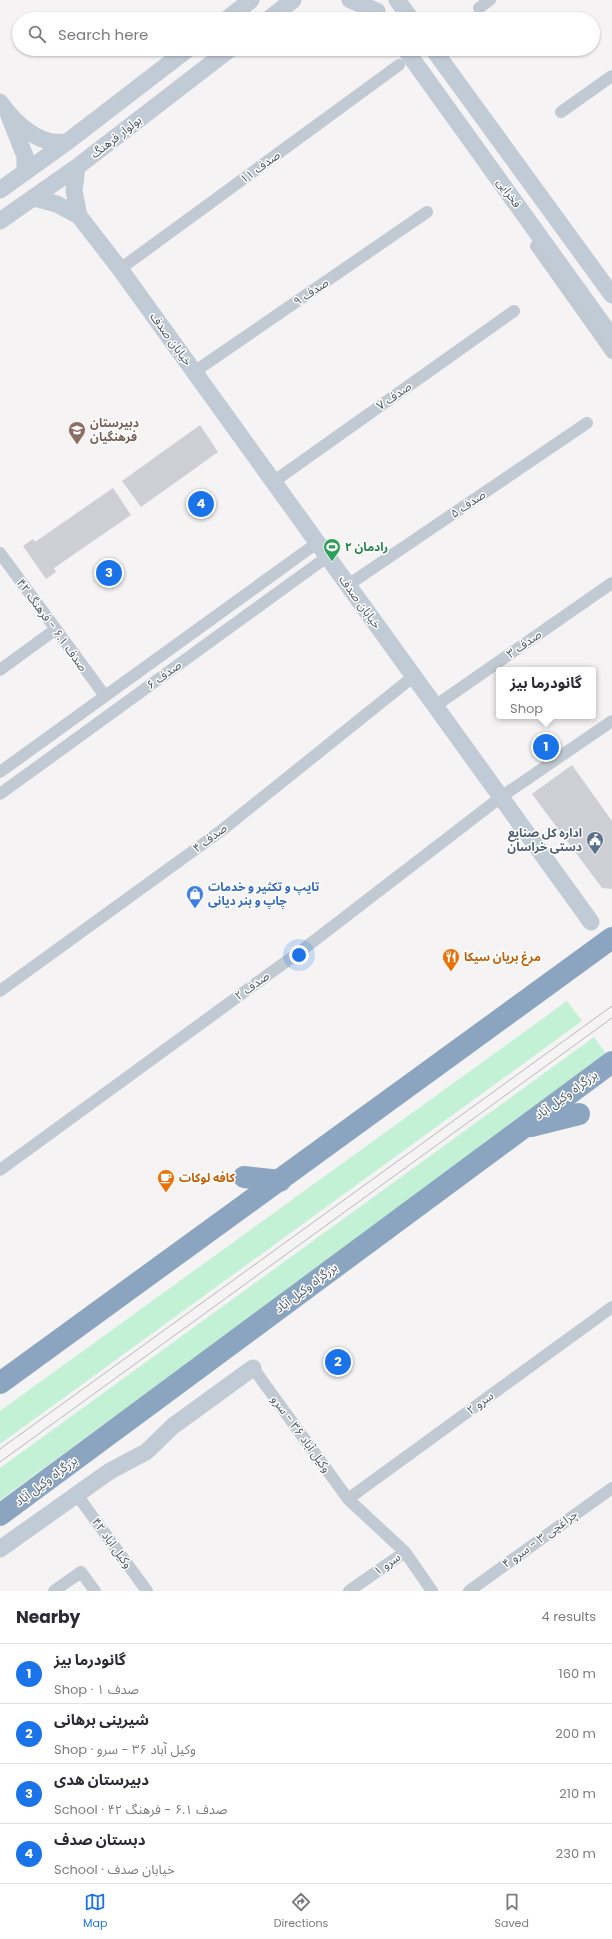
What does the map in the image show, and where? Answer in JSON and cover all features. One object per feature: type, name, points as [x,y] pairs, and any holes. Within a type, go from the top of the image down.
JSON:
[{"type":"highway","points":[[0,1382],[280,1181],[612,938]]},
{"type":"highway","name":"بزرگراه وکیل آباد","points":[[0,1515],[520,1128],[612,1062]]},
{"type":"highway","points":[[520,1128],[579,1114]]},
{"type":"highway","points":[[244,1177],[280,1181]]},
{"type":"street","points":[[236,12],[251,0]]},
{"type":"street","points":[[278,12],[293,0]]},
{"type":"street","points":[[350,0],[376,10]]},
{"type":"street","points":[[397,0],[406,12]]},
{"type":"street","points":[[479,8],[490,0]]},
{"type":"street","points":[[0,190],[67,142],[179,56]]},
{"type":"street","name":"بولوار فرهنگ","points":[[0,221],[77,167],[221,56]]},
{"type":"street","name":"فخرایی","points":[[410,56],[612,338]]},
{"type":"street","name":"فخرایی","points":[[438,56],[612,295]]},
{"type":"street","name":"صدف ۱۱","points":[[120,269],[399,65]]},
{"type":"street","points":[[562,112],[612,76]]},
{"type":"street","points":[[4,107],[31,133],[49,141],[67,142]]},
{"type":"street","points":[[4,107],[24,156],[25,172]]},
{"type":"street","points":[[77,167],[74,191],[79,216]]},
{"type":"street","points":[[484,172],[612,352]]},
{"type":"street","points":[[34,198],[57,204],[79,216]]},
{"type":"street","name":"صدف ۹","points":[[194,372],[427,212]]},
{"type":"street","name":"خیابان صدف","points":[[79,216],[120,269],[587,917]]},
{"type":"street","name":"صدف ۷","points":[[273,482],[514,311]]},
{"type":"street","name":"صدف ۵","points":[[348,585],[587,423]]},
{"type":"street","name":"صدف ۶","points":[[0,772],[317,543]]},
{"type":"street","name":"صدف ۶.۱ - فرهنگ ۴۲","points":[[0,554],[105,696]]},
{"type":"street","name":"صدف ۶","points":[[0,794],[327,556]]},
{"type":"street","name":"صدف ۳","points":[[435,706],[612,583]]},
{"type":"street","points":[[0,670],[56,629]]},
{"type":"street","name":"صدف ۴","points":[[0,991],[222,830],[414,676]]},
{"type":"street","name":"صدف ۲","points":[[0,1170],[306,947],[501,797],[612,722]]},
{"type":"street","name":"سرو ۲","points":[[348,1499],[612,1307]]},
{"type":"street","points":[[0,1549],[110,1471],[146,1452],[172,1426],[253,1368]]},
{"type":"street","name":"وکیل آباد ۳۶ - سرو","points":[[253,1368],[348,1499],[405,1552],[432,1591]]},
{"type":"street","name":"چراغچی ۳ - سرو ۴","points":[[469,1591],[612,1488]]},
{"type":"street","name":"وکیل اباد ۴۲","points":[[77,1495],[146,1591]]},
{"type":"street","name":"سرو ۱","points":[[349,1591],[405,1552]]},
{"type":"street","points":[[54,1591],[81,1572],[95,1591]]},
{"type":"green space","points":[[567,1001],[582,1021],[0,1444],[0,1411]]},
{"type":"green space","points":[[594,1037],[608,1056],[0,1500],[0,1468]]},
{"type":"building","points":[[200,425],[218,452],[141,507],[122,481]]},
{"type":"building","points":[[113,488],[131,515],[54,568],[56,572],[46,579],[23,546],[33,539],[35,542]]},
{"type":"building","name":"اداره کل صنایع دستی خراسان","points":[[572,765],[612,821],[612,889],[602,888],[532,794]]},
{"type":"tram line","points":[[0,1449],[612,1006]]},
{"type":"tram line","points":[[0,1462],[612,1018]]},
{"type":"place","name":"دبیرستان فرهنگیان","points":[[77,445]]},
{"type":"place","name":"دبستان صدف","points":[[201,504]]},
{"type":"place","name":"رادمان ۲","points":[[332,562]]},
{"type":"place","name":"دبیرستان هدی","points":[[109,573]]},
{"type":"place","name":"گانودرما بیز","points":[[546,747]]},
{"type":"place","name":"اداره کل صنایع دستی خراسان","points":[[595,855]]},
{"type":"place","name":"تایپ و تکثیر و خدمات چاپ و بنر دیانی","points":[[195,909]]},
{"type":"place","name":"مرغ بریان سیکا","points":[[451,972]]},
{"type":"place","name":"کافه لوکات","points":[[166,1193]]},
{"type":"place","name":"شیرینی برهانی","points":[[338,1362]]}]
